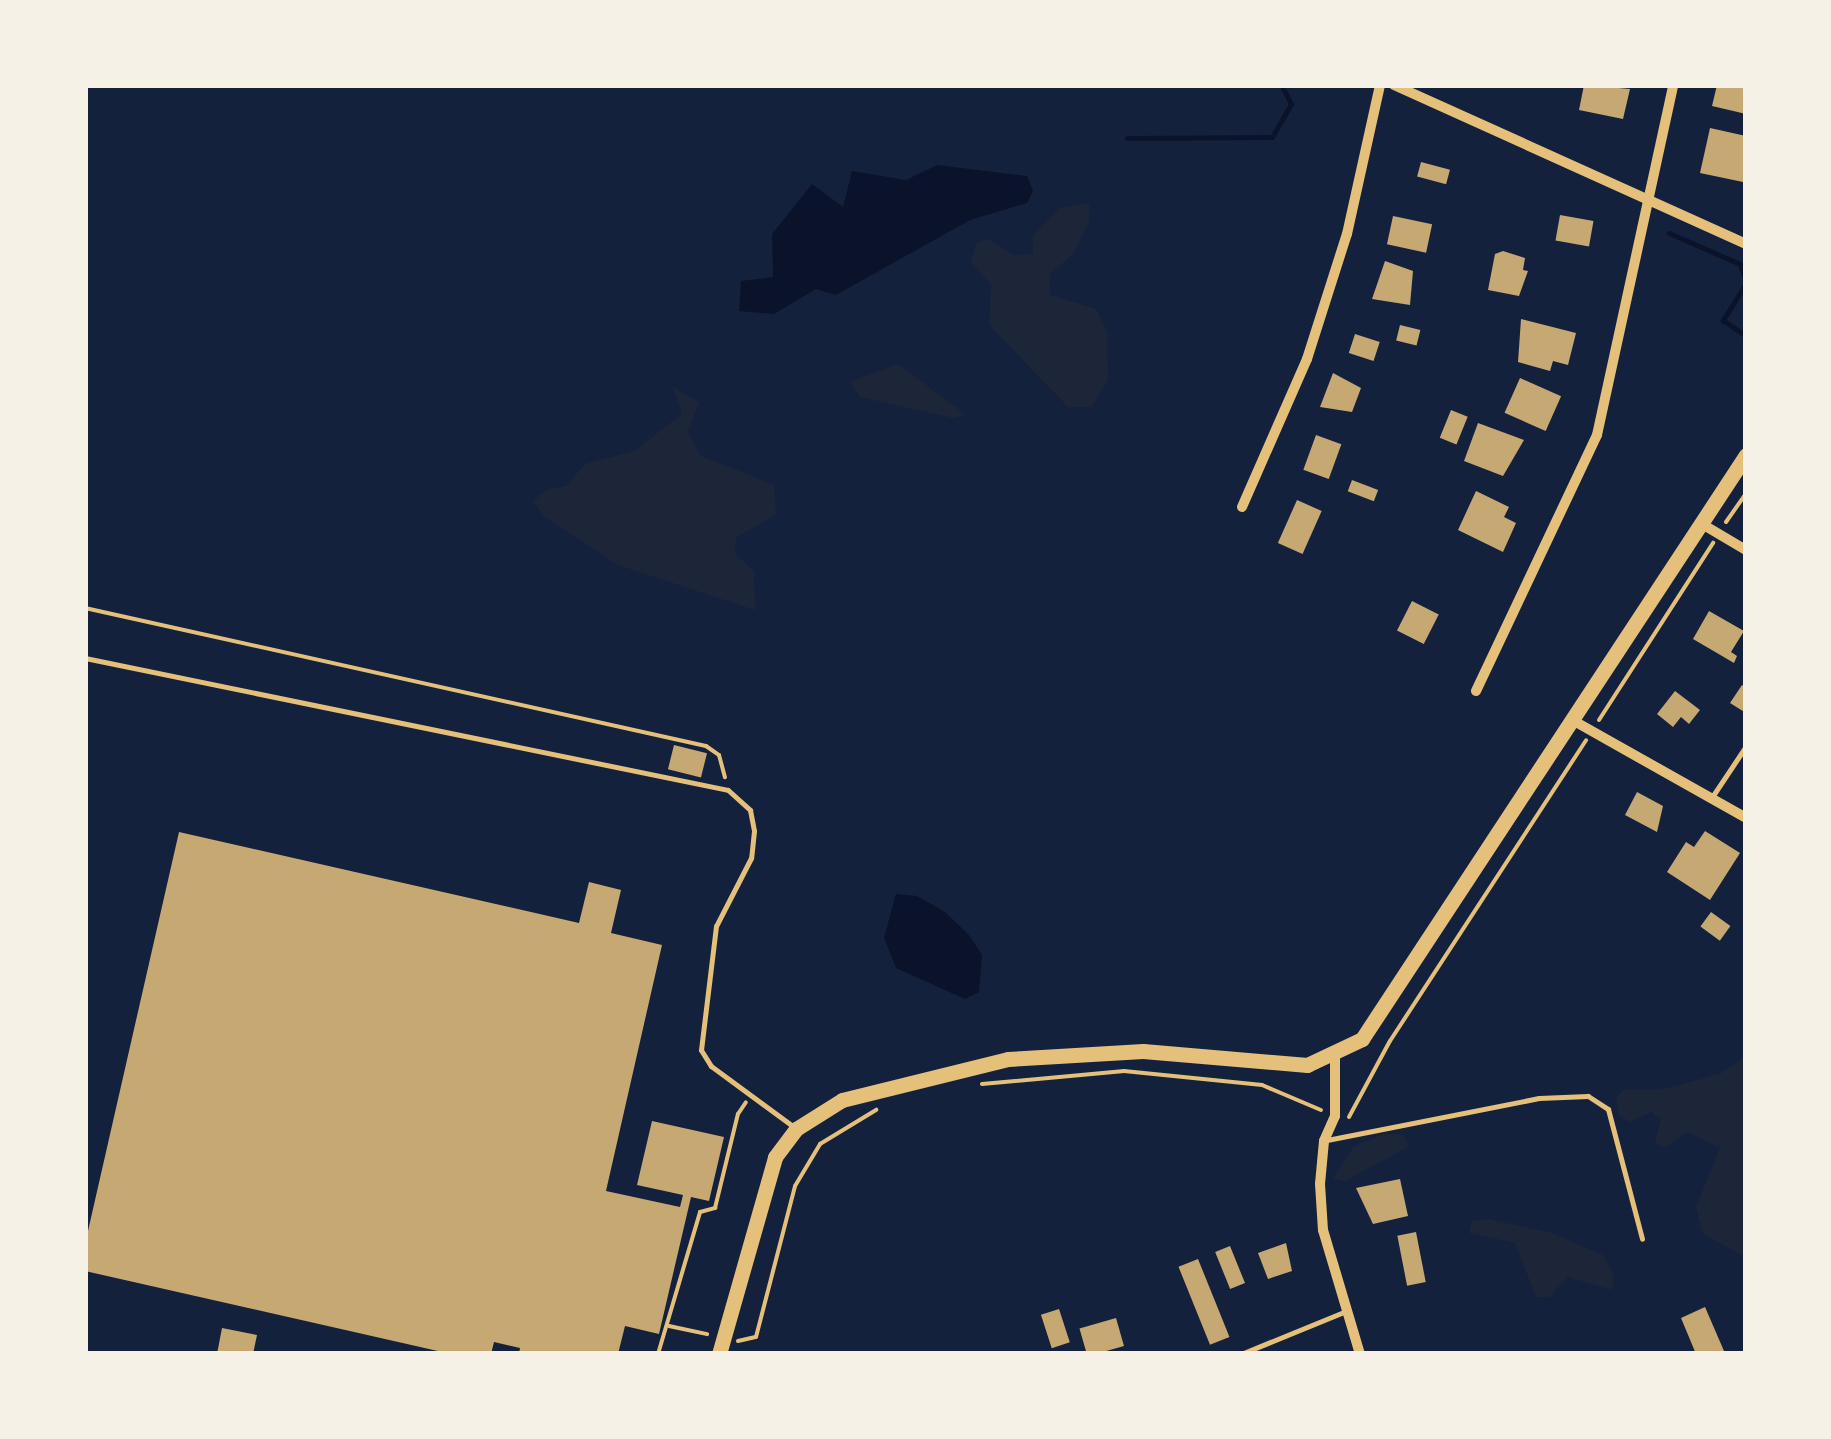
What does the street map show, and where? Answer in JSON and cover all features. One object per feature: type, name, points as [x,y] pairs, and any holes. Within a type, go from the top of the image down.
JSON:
[{"type":"main road","points":[[720,1354],[763,1186],[796,1129],[858,1094],[1008,1059],[1143,1050],[1286,1066],[1335,1056],[1382,1018],[1746,455]]},
{"type":"street","points":[[1242,507],[1307,359],[1347,234],[1380,85]]},
{"type":"street","points":[[1394,85],[1746,244]]},
{"type":"street","points":[[1476,692],[1596,436],[1673,85]]},
{"type":"street","points":[[1702,524],[1746,550]]},
{"type":"street","points":[[1574,721],[1746,818]]},
{"type":"street","points":[[1335,1056],[1335,1116],[1324,1140],[1323,1230],[1344,1312],[1360,1354]]},
{"type":"lane","points":[[85,658],[728,790],[750,810],[754,831],[751,858],[716,926],[699,1026],[711,1066],[796,1129]]},
{"type":"lane","points":[[1710,800],[1746,746]]},
{"type":"lane","points":[[1324,1140],[1539,1098],[1588,1096],[1608,1109],[1642,1240]]},
{"type":"lane","points":[[1241,1354],[1344,1312]]},
{"type":"path","points":[[1345,1120],[1746,493]]},
{"type":"path","points":[[85,608],[706,746],[719,755],[728,790]]},
{"type":"path","points":[[968,1086],[1124,1071],[1262,1085],[1326,1112]]},
{"type":"path","points":[[658,1354],[670,1326],[700,1212],[716,1208],[738,1114],[753,1094]]},
{"type":"path","points":[[736,1341],[756,1337],[794,1186],[820,1144],[884,1107]]},
{"type":"path","points":[[670,1326],[707,1334]]},
{"type":"shaded area","points":[[937,165],[1027,176],[1033,191],[1027,203],[970,220],[836,295],[816,289],[774,314],[739,311],[741,281],[773,277],[772,234],[812,184],[843,207],[852,171],[906,180]]},
{"type":"shaded area","points":[[1089,203],[1089,221],[1074,253],[1050,274],[1050,295],[1096,309],[1107,332],[1108,379],[1092,407],[1068,407],[989,325],[991,285],[971,262],[976,243],[988,239],[1013,255],[1033,254],[1033,236],[1060,208]]},
{"type":"shaded area","points":[[898,364],[966,415],[953,418],[860,397],[850,382]]},
{"type":"shaded area","points":[[673,387],[699,402],[688,432],[701,456],[774,485],[776,514],[736,538],[735,554],[754,571],[755,610],[618,565],[545,517],[533,501],[546,490],[566,486],[585,464],[634,451],[682,414]]},
{"type":"shaded area","points":[[896,894],[917,896],[945,912],[969,935],[982,955],[979,992],[965,999],[896,968],[884,938]]},
{"type":"shaded area","points":[[1746,1056],[1746,1257],[1703,1234],[1696,1207],[1720,1148],[1688,1132],[1664,1148],[1655,1142],[1661,1119],[1651,1112],[1630,1122],[1619,1115],[1616,1098],[1623,1090],[1663,1089],[1720,1074]]},
{"type":"shaded area","points":[[1384,1134],[1404,1135],[1408,1147],[1345,1181],[1333,1178],[1354,1146]]},
{"type":"shaded area","points":[[1488,1219],[1552,1233],[1603,1255],[1614,1276],[1612,1290],[1568,1277],[1549,1297],[1536,1297],[1515,1243],[1469,1233],[1472,1221]]},
{"type":"building","points":[[1584,85],[1630,89],[1623,119],[1579,110]]},
{"type":"building","points":[[1717,85],[1746,85],[1746,114],[1712,106]]},
{"type":"building","points":[[1710,128],[1746,136],[1743,182],[1700,173]]},
{"type":"building","points":[[1421,162],[1450,170],[1446,184],[1417,176]]},
{"type":"building","points":[[1560,215],[1593,221],[1589,247],[1555,241]]},
{"type":"building","points":[[1393,216],[1432,224],[1426,253],[1387,244]]},
{"type":"building","points":[[1503,251],[1525,258],[1523,270],[1528,271],[1519,296],[1488,290],[1495,254]]},
{"type":"building","points":[[1385,261],[1413,271],[1410,305],[1372,299]]},
{"type":"building","points":[[1521,319],[1576,333],[1568,365],[1553,361],[1550,371],[1518,362]]},
{"type":"building","points":[[1400,325],[1420,330],[1417,346],[1396,341]]},
{"type":"building","points":[[1355,334],[1380,342],[1374,361],[1349,353]]},
{"type":"building","points":[[1333,373],[1361,388],[1352,412],[1320,407]]},
{"type":"building","points":[[1520,378],[1561,396],[1546,431],[1505,413]]},
{"type":"building","points":[[1451,410],[1468,417],[1456,445],[1440,438]]},
{"type":"building","points":[[1478,423],[1524,440],[1503,476],[1464,461]]},
{"type":"building","points":[[1316,435],[1341,444],[1329,479],[1303,470]]},
{"type":"building","points":[[1352,480],[1378,490],[1374,501],[1348,491]]},
{"type":"building","points":[[1476,491],[1509,507],[1504,517],[1516,523],[1503,552],[1458,530]]},
{"type":"building","points":[[1297,500],[1322,511],[1303,554],[1278,543]]},
{"type":"building","points":[[1412,601],[1439,615],[1424,644],[1397,630]]},
{"type":"building","points":[[1709,611],[1744,631],[1731,652],[1737,656],[1734,663],[1693,639]]},
{"type":"building","points":[[1742,685],[1746,688],[1746,713],[1730,703]]},
{"type":"building","points":[[1675,691],[1700,710],[1689,724],[1681,717],[1673,727],[1657,714]]},
{"type":"building","points":[[674,745],[707,753],[701,777],[668,769]]},
{"type":"building","points":[[1637,792],[1663,806],[1657,832],[1625,815]]},
{"type":"building","points":[[1705,831],[1740,853],[1710,900],[1667,872],[1686,842],[1694,847]]},
{"type":"building","points":[[179,832],[579,923],[589,882],[621,890],[611,933],[662,945],[606,1191],[680,1207],[683,1195],[637,1185],[652,1121],[724,1137],[709,1201],[691,1197],[659,1334],[625,1326],[618,1354],[519,1354],[520,1348],[494,1342],[491,1354],[451,1354],[85,1271],[85,1244]]},
{"type":"building","points":[[1711,912],[1730,926],[1720,941],[1700,927]]},
{"type":"building","points":[[1400,1179],[1408,1216],[1373,1224],[1356,1188]]},
{"type":"building","points":[[1416,1232],[1426,1282],[1407,1286],[1397,1236]]},
{"type":"building","points":[[1286,1243],[1292,1271],[1268,1279],[1258,1253]]},
{"type":"building","points":[[1230,1246],[1245,1283],[1230,1289],[1215,1252]]},
{"type":"building","points":[[1198,1259],[1229,1337],[1210,1345],[1179,1267]]},
{"type":"building","points":[[1705,1307],[1724,1351],[1718,1354],[1696,1354],[1681,1318]]},
{"type":"building","points":[[1059,1309],[1070,1342],[1052,1348],[1041,1315]]},
{"type":"building","points":[[1116,1318],[1124,1346],[1087,1354],[1079,1328]]},
{"type":"building","points":[[222,1328],[257,1335],[253,1354],[217,1354]]},
{"type":"waterway","points":[[1127,138],[1272,137],[1291,104],[1283,88]]},
{"type":"waterway","points":[[1669,233],[1740,264],[1746,281]]},
{"type":"waterway","points":[[1746,283],[1723,320],[1746,336]]}]
